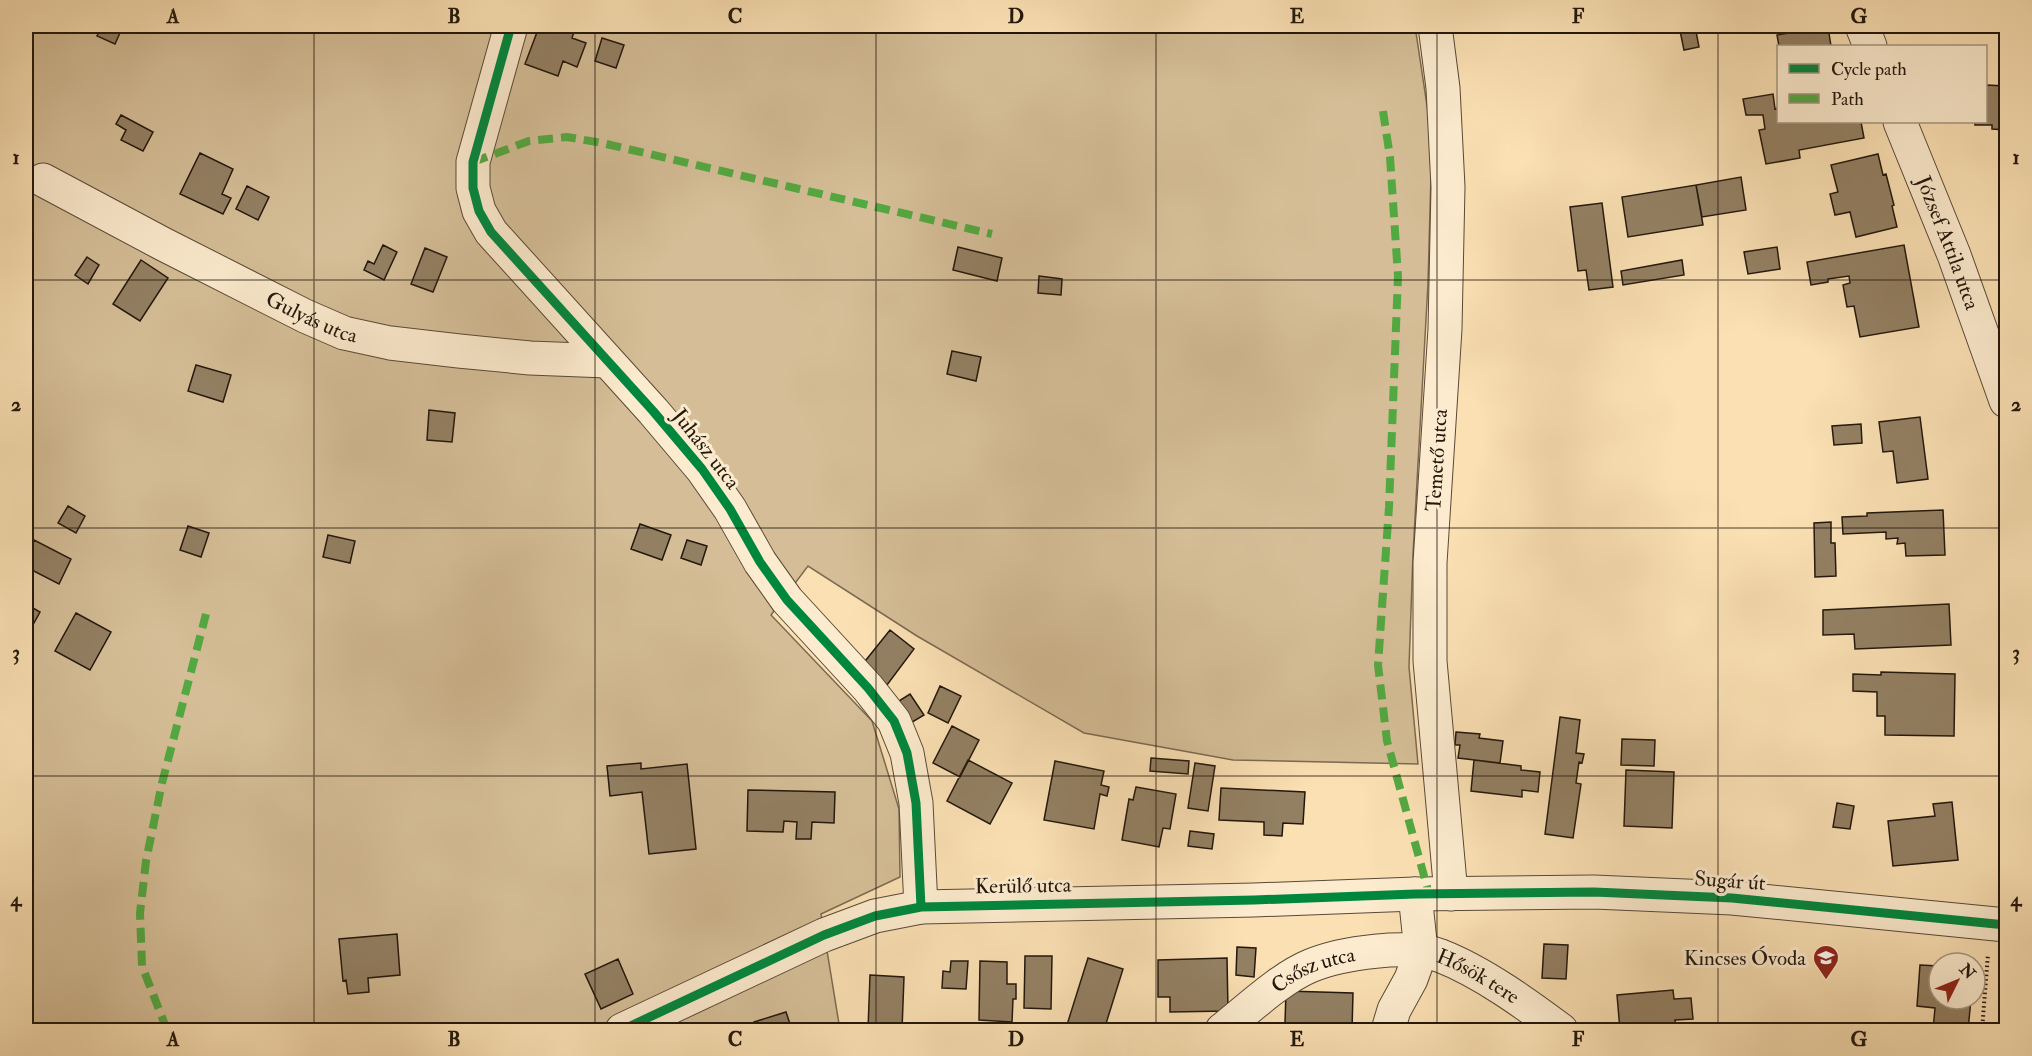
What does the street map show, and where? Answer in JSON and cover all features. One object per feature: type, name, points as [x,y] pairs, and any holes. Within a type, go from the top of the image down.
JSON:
[{"type":"street","name":"Juhász utca","points":[[511,26],[472,162],[473,188],[479,211],[491,232],[653,411],[702,470],[730,509],[760,562],[787,600],[868,688],[894,721],[907,753],[916,803],[921,907]]},
{"type":"street","name":"Temető utca","points":[[1435,26],[1443,88],[1449,187],[1445,329],[1430,563],[1430,661],[1451,894]]},
{"type":"street","points":[[1862,26],[1870,45]]},
{"type":"street","name":"József Attila utca","points":[[1900,123],[1954,255],[2007,401]]},
{"type":"street","name":"Gulyás utca","points":[[43,180],[174,250],[344,333],[390,343],[471,352],[530,358],[607,361]]},
{"type":"street","name":"Sugár út","points":[[1451,894],[1594,892],[1732,898],[1998,924]]},
{"type":"street","points":[[1388,1030],[1394,1010],[1411,979],[1421,951],[1415,894]]},
{"type":"street","name":"Kerülő utca","points":[[622,1030],[824,935],[875,916],[921,907],[1451,894]]},
{"type":"street","name":"Csősz utca","points":[[1222,1030],[1290,978],[1310,966],[1339,957],[1389,950],[1421,951]]},
{"type":"street","name":"Hősök tere","points":[[1421,951],[1440,955],[1475,974],[1528,1005],[1561,1030]]},
{"type":"path","points":[[1982,1030],[1998,924]]},
{"type":"shaded area","points":[[26,26],[1415,26],[1432,139],[1428,283],[1409,667],[1418,764],[1233,760],[1084,733],[917,636],[808,566],[771,615],[872,721],[899,809],[900,877],[821,914],[840,1030],[26,1030]]},
{"type":"building","points":[[102,26],[123,26],[115,44],[97,36]]},
{"type":"building","points":[[556,26],[576,26],[572,38],[586,43],[577,67],[563,61],[558,76],[525,64],[539,27],[554,33]]},
{"type":"building","points":[[1679,26],[1695,26],[1699,47],[1684,50]]},
{"type":"building","points":[[1828,27],[1831,45],[1779,45],[1777,35]]},
{"type":"building","points":[[602,38],[624,45],[616,68],[595,61]]},
{"type":"building","points":[[1987,85],[2006,86],[2006,130],[1992,129],[1992,125],[1975,125],[1975,123],[1987,123]]},
{"type":"building","points":[[1773,94],[1775,109],[1777,108],[1777,123],[1861,123],[1864,138],[1799,150],[1800,158],[1766,164],[1759,130],[1765,129],[1763,115],[1746,115],[1743,99]]},
{"type":"building","points":[[121,115],[153,132],[143,151],[121,140],[126,130],[116,124]]},
{"type":"building","points":[[200,153],[233,169],[222,194],[231,198],[223,214],[180,194]]},
{"type":"building","points":[[1878,154],[1883,175],[1886,174],[1897,227],[1856,237],[1850,212],[1835,215],[1830,194],[1838,192],[1831,165]]},
{"type":"building","points":[[1741,177],[1746,210],[1702,217],[1696,185]]},
{"type":"building","points":[[1696,185],[1703,225],[1628,237],[1622,197]]},
{"type":"building","points":[[247,186],[269,197],[258,220],[236,209]]},
{"type":"building","points":[[1602,203],[1613,287],[1589,290],[1586,270],[1578,271],[1570,207]]},
{"type":"building","points":[[383,245],[397,252],[384,280],[364,270],[368,261],[374,264]]},
{"type":"building","points":[[1904,245],[1919,327],[1860,337],[1854,306],[1847,307],[1843,285],[1850,283],[1849,276],[1828,279],[1828,282],[1811,285],[1807,262]]},
{"type":"building","points":[[958,247],[1002,258],[997,281],[953,270]]},
{"type":"building","points":[[1777,247],[1780,269],[1748,274],[1744,252]]},
{"type":"building","points":[[425,248],[447,257],[433,292],[411,284]]},
{"type":"building","points":[[87,257],[99,265],[88,284],[75,275]]},
{"type":"building","points":[[141,260],[168,278],[140,321],[113,304]]},
{"type":"building","points":[[1682,260],[1684,275],[1623,285],[1621,271]]},
{"type":"building","points":[[1039,276],[1062,279],[1061,295],[1038,293]]},
{"type":"building","points":[[952,351],[981,357],[976,381],[947,374]]},
{"type":"building","points":[[196,365],[231,375],[223,402],[188,391]]},
{"type":"building","points":[[429,410],[455,413],[452,442],[427,440]]},
{"type":"building","points":[[1920,417],[1928,479],[1897,483],[1893,451],[1883,452],[1879,422]]},
{"type":"building","points":[[1861,424],[1862,443],[1834,445],[1832,426]]},
{"type":"building","points":[[68,506],[85,516],[76,533],[58,523]]},
{"type":"building","points":[[1943,510],[1945,555],[1906,556],[1905,543],[1897,544],[1898,538],[1886,539],[1886,532],[1843,534],[1842,517],[1867,516],[1867,513]]},
{"type":"building","points":[[1831,522],[1831,543],[1835,543],[1836,576],[1815,577],[1814,523]]},
{"type":"building","points":[[640,524],[671,535],[662,560],[631,549]]},
{"type":"building","points":[[188,526],[209,533],[201,557],[180,550]]},
{"type":"building","points":[[328,535],[355,541],[350,563],[323,557]]},
{"type":"building","points":[[34,540],[71,559],[59,584],[26,567],[26,557]]},
{"type":"building","points":[[687,540],[707,546],[701,565],[681,558]]},
{"type":"building","points":[[26,604],[40,612],[29,632],[26,630]]},
{"type":"building","points":[[1949,604],[1951,645],[1855,649],[1854,634],[1823,635],[1823,610]]},
{"type":"building","points":[[76,613],[111,632],[90,670],[55,651]]},
{"type":"building","points":[[890,630],[914,649],[887,685],[862,665]]},
{"type":"building","points":[[1881,672],[1955,674],[1954,736],[1885,735],[1885,716],[1877,716],[1877,692],[1853,691],[1853,674],[1881,675]]},
{"type":"building","points":[[940,686],[961,696],[948,723],[928,713]]},
{"type":"building","points":[[910,694],[924,715],[904,727],[891,706]]},
{"type":"building","points":[[1560,717],[1580,720],[1576,753],[1584,754],[1582,763],[1579,762],[1576,783],[1581,784],[1573,838],[1545,834]]},
{"type":"building","points":[[952,726],[979,740],[960,777],[933,763]]},
{"type":"building","points":[[1456,732],[1480,734],[1479,738],[1503,741],[1500,763],[1458,758],[1460,745],[1455,745]]},
{"type":"building","points":[[1622,739],[1655,740],[1654,766],[1621,765]]},
{"type":"building","points":[[1151,758],[1189,761],[1188,774],[1150,771]]},
{"type":"building","points":[[968,760],[1012,783],[990,824],[947,801]]},
{"type":"building","points":[[1474,760],[1521,766],[1521,770],[1540,772],[1538,792],[1522,790],[1522,797],[1471,791]]},
{"type":"building","points":[[1055,761],[1104,771],[1101,785],[1109,787],[1107,796],[1100,794],[1094,829],[1044,820]]},
{"type":"building","points":[[641,763],[641,769],[687,764],[696,849],[649,854],[642,792],[610,796],[607,766]]},
{"type":"building","points":[[1195,763],[1215,766],[1208,811],[1188,808]]},
{"type":"building","points":[[1626,770],[1674,772],[1672,828],[1624,826]]},
{"type":"building","points":[[1136,787],[1176,794],[1170,829],[1163,828],[1159,847],[1122,840],[1129,799],[1133,800]]},
{"type":"building","points":[[1221,788],[1305,792],[1303,824],[1283,823],[1282,836],[1264,835],[1264,822],[1219,820]]},
{"type":"building","points":[[748,790],[835,792],[834,823],[812,822],[811,839],[796,839],[797,822],[784,821],[783,832],[747,831]]},
{"type":"building","points":[[1952,802],[1958,860],[1893,866],[1888,821],[1935,816],[1933,804]]},
{"type":"building","points":[[1837,803],[1854,806],[1850,829],[1833,827]]},
{"type":"building","points":[[1190,831],[1214,834],[1212,849],[1188,846]]},
{"type":"building","points":[[397,934],[400,975],[368,978],[369,992],[348,994],[346,980],[343,981],[339,939]]},
{"type":"building","points":[[1544,944],[1568,945],[1566,979],[1542,978]]},
{"type":"building","points":[[1237,947],[1256,948],[1254,977],[1236,975]]},
{"type":"building","points":[[1025,956],[1052,956],[1051,1009],[1024,1008]]},
{"type":"building","points":[[1088,958],[1123,969],[1104,1030],[1072,1030],[1066,1028]]},
{"type":"building","points":[[1227,958],[1228,1011],[1170,1012],[1170,997],[1158,997],[1158,960]]},
{"type":"building","points":[[618,959],[633,994],[601,1009],[585,974]]},
{"type":"building","points":[[951,961],[968,961],[966,989],[942,988],[943,971],[950,972]]},
{"type":"building","points":[[980,961],[1007,962],[1007,984],[1016,984],[1012,1022],[979,1020]]},
{"type":"building","points":[[1920,965],[1927,965],[1927,1007],[1917,1006]]},
{"type":"building","points":[[870,975],[904,977],[902,1030],[868,1030]]},
{"type":"building","points":[[1673,990],[1674,999],[1691,998],[1693,1019],[1675,1020],[1676,1030],[1620,1030],[1617,995]]},
{"type":"building","points":[[1286,991],[1353,993],[1352,1030],[1309,1030],[1309,1023],[1285,1023]]},
{"type":"building","points":[[1935,1011],[1970,1011],[1968,1030],[1933,1030]]},
{"type":"building","points":[[786,1012],[792,1030],[757,1030],[754,1022]]},
{"type":"marked path","points":[[1383,111],[1390,157],[1398,276],[1389,507],[1378,665],[1387,741],[1429,894]]},
{"type":"marked path","points":[[473,162],[529,141],[567,137],[602,143],[992,234]]},
{"type":"marked path","points":[[167,1030],[142,966],[140,913],[146,861],[162,783],[206,614]]},
{"type":"cycle path","points":[[511,26],[473,162],[473,188],[479,211],[491,232],[653,411],[702,469],[730,509],[760,562],[787,600],[868,688],[894,721],[907,753],[916,803],[921,907]]},
{"type":"cycle path","points":[[622,1030],[824,935],[875,916],[921,907],[1415,894],[1594,892],[1732,898],[2006,925]]},
{"type":"place","name":"Kincses Óvoda","points":[[1826,981]]}]
